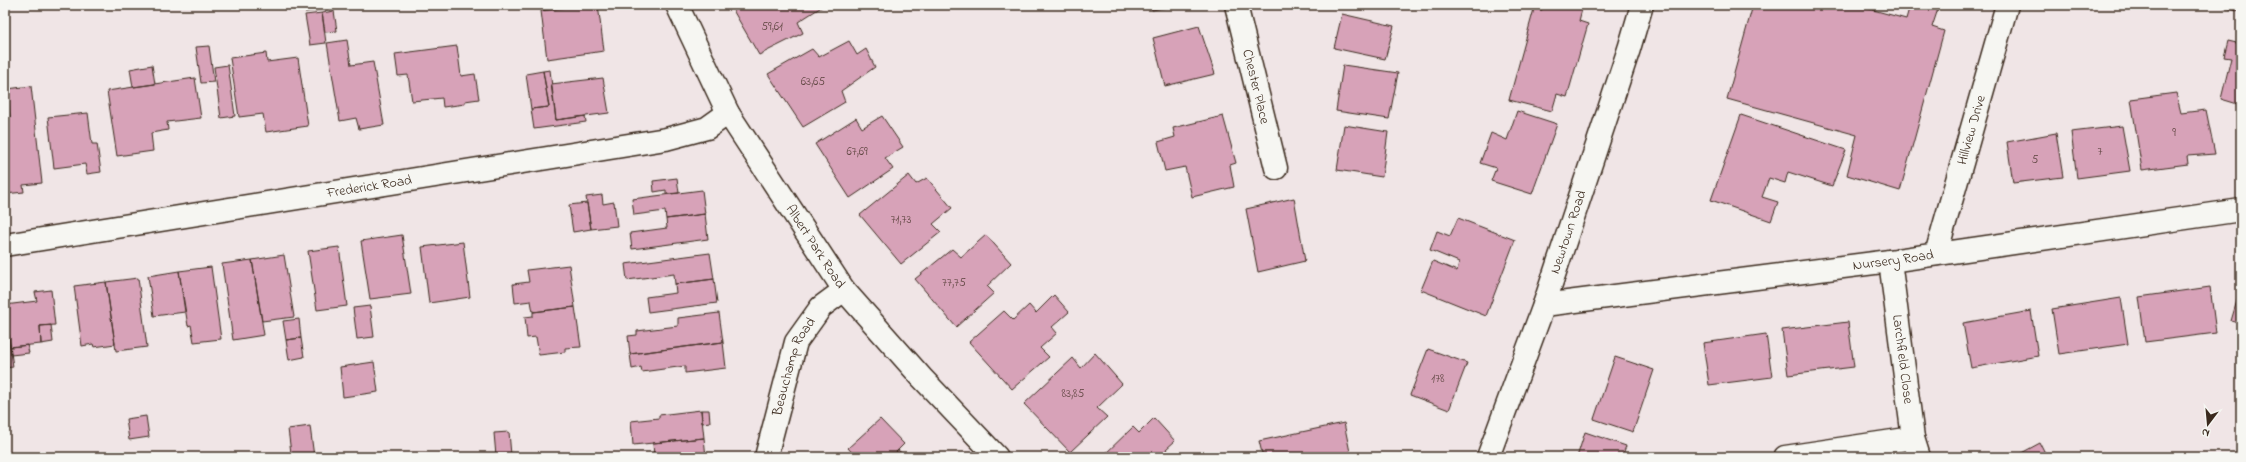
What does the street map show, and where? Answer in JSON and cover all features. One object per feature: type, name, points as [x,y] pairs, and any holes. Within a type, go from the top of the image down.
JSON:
[{"type":"street","name":"Albert Park Road","points":[[677,5],[728,113],[844,290],[922,378],[997,457]]},
{"type":"street","name":"Chester Place","points":[[1236,5],[1276,168]]},
{"type":"street","name":"Newtown Road","points":[[1488,457],[1544,305],[1629,49],[1642,5]]},
{"type":"street","name":"Hillview Drive","points":[[1936,254],[2007,5]]},
{"type":"street","name":"Frederick Road","points":[[5,245],[666,139],[707,128],[728,113]]},
{"type":"street","name":"Nursery Road","points":[[1544,305],[1890,261],[2241,210]]},
{"type":"street","name":"Larchfield Close","points":[[1890,261],[1916,448]]},
{"type":"street","name":"Beauchamp Road","points":[[766,457],[796,342],[821,307],[844,290]]},
{"type":"street","points":[[1785,457],[1916,448]]},
{"type":"building","points":[[304,5],[326,5],[327,9],[305,12]]},
{"type":"building","points":[[582,5],[598,5],[604,51],[547,59],[541,11]]},
{"type":"building","points":[[730,5],[823,6],[798,22],[803,33],[759,55]]},
{"type":"building","points":[[1151,5],[1180,5],[1152,10]]},
{"type":"building","points":[[1543,5],[1583,5],[1579,21],[1588,24],[1567,97],[1557,94],[1552,111],[1509,100],[1534,9],[1542,10]]},
{"type":"building","points":[[1753,5],[1855,5],[1906,19],[1910,5],[1923,5],[1938,9],[1932,27],[1944,31],[1900,191],[1847,175],[1857,135],[1727,99]]},
{"type":"building","points":[[2223,5],[2241,5],[2241,12],[2223,7]]},
{"type":"building","points":[[334,11],[337,31],[325,32],[322,13]]},
{"type":"building","points":[[322,13],[326,43],[310,45],[305,15]]},
{"type":"building","points":[[1342,14],[1394,26],[1385,59],[1334,48]]},
{"type":"building","points":[[1199,26],[1215,74],[1165,86],[1153,38]]},
{"type":"building","points":[[347,40],[351,65],[373,62],[384,125],[359,129],[356,118],[340,121],[327,43]]},
{"type":"building","points":[[849,41],[857,55],[866,49],[875,67],[841,91],[845,102],[803,127],[768,74],[812,49],[819,57]]},
{"type":"building","points":[[2228,41],[2241,44],[2241,105],[2221,99],[2231,58],[2224,57]]},
{"type":"building","points":[[209,46],[214,82],[201,83],[196,47]]},
{"type":"building","points":[[457,46],[461,76],[475,74],[479,99],[465,101],[465,104],[443,107],[442,98],[412,101],[408,75],[398,76],[395,54]]},
{"type":"building","points":[[266,53],[267,62],[298,58],[308,126],[266,132],[263,114],[239,117],[230,58]]},
{"type":"building","points":[[152,65],[155,84],[133,87],[130,69]]},
{"type":"building","points":[[228,65],[235,116],[221,118],[214,67]]},
{"type":"building","points":[[1343,65],[1398,73],[1389,119],[1336,111]]},
{"type":"building","points":[[550,70],[556,120],[585,116],[586,122],[534,129],[531,109],[549,107],[543,71]]},
{"type":"building","points":[[543,71],[549,107],[531,109],[526,74]]},
{"type":"building","points":[[195,78],[201,118],[167,122],[168,130],[151,133],[153,151],[117,156],[107,91]]},
{"type":"building","points":[[603,78],[609,113],[556,120],[551,84]]},
{"type":"building","points":[[31,86],[42,183],[23,185],[24,192],[5,194],[5,118],[10,117],[7,89]]},
{"type":"building","points":[[2176,93],[2181,113],[2206,110],[2215,154],[2187,156],[2188,164],[2142,170],[2131,99]]},
{"type":"building","points":[[1517,111],[1557,124],[1532,194],[1491,181],[1496,168],[1480,163],[1491,133],[1507,140]]},
{"type":"building","points":[[88,113],[92,144],[97,144],[101,172],[87,174],[85,164],[54,168],[48,117]]},
{"type":"building","points":[[1741,115],[1846,150],[1832,186],[1788,172],[1785,183],[1769,178],[1762,197],[1778,202],[1771,221],[1711,200]]},
{"type":"building","points":[[882,116],[903,147],[885,158],[893,169],[850,198],[815,144],[856,118],[862,128]]},
{"type":"building","points":[[1223,116],[1236,163],[1230,165],[1234,187],[1192,197],[1185,167],[1165,171],[1158,142],[1175,137],[1173,128]]},
{"type":"building","points":[[1344,125],[1388,132],[1382,177],[1337,170]]},
{"type":"building","points":[[2122,126],[2130,171],[2077,178],[2071,132]]},
{"type":"building","points":[[2056,133],[2063,177],[2013,183],[2007,142]]},
{"type":"building","points":[[909,175],[916,184],[927,178],[952,208],[933,224],[941,232],[901,264],[860,215]]},
{"type":"building","points":[[677,178],[679,193],[666,194],[666,190],[654,192],[653,181]]},
{"type":"building","points":[[702,190],[705,214],[666,219],[665,211],[634,215],[632,199]]},
{"type":"building","points":[[602,195],[603,204],[614,202],[617,226],[591,229],[586,197]]},
{"type":"building","points":[[1294,198],[1305,261],[1258,272],[1246,209]]},
{"type":"building","points":[[587,203],[591,229],[573,232],[569,205]]},
{"type":"building","points":[[705,214],[708,239],[632,249],[630,233],[667,228],[666,219]]},
{"type":"building","points":[[1458,218],[1515,240],[1486,316],[1421,290],[1433,261],[1457,271],[1459,262],[1430,250],[1437,231],[1450,236]]},
{"type":"building","points":[[402,235],[411,294],[370,299],[361,241]]},
{"type":"building","points":[[986,235],[1011,263],[987,286],[994,293],[956,327],[915,279],[952,249],[961,257]]},
{"type":"building","points":[[463,242],[470,297],[429,303],[422,247]]},
{"type":"building","points":[[339,247],[347,306],[317,310],[308,251]]},
{"type":"building","points":[[710,253],[714,279],[675,284],[674,274],[627,280],[625,264]]},
{"type":"building","points":[[284,255],[294,317],[262,321],[252,260]]},
{"type":"building","points":[[252,260],[264,335],[233,340],[222,264]]},
{"type":"building","points":[[569,265],[575,307],[533,312],[531,301],[515,303],[513,284],[529,282],[527,270]]},
{"type":"building","points":[[211,267],[221,339],[194,342],[191,325],[188,326],[179,271]]},
{"type":"building","points":[[179,271],[185,312],[154,316],[148,276]]},
{"type":"building","points":[[138,278],[147,347],[116,351],[106,282]]},
{"type":"building","points":[[714,279],[717,303],[648,312],[646,297],[676,293],[675,284]]},
{"type":"building","points":[[106,282],[115,344],[94,347],[93,344],[82,346],[74,286]]},
{"type":"building","points":[[2210,287],[2216,333],[2145,342],[2139,297]]},
{"type":"building","points":[[2241,287],[2241,324],[2231,321]]},
{"type":"building","points":[[51,290],[55,325],[40,326],[41,344],[10,347],[5,305],[37,301],[35,292]]},
{"type":"building","points":[[1054,295],[1069,312],[1052,327],[1057,333],[1040,348],[1049,357],[1012,389],[969,342],[1004,311],[1013,320],[1029,305],[1036,313]]},
{"type":"building","points":[[2121,298],[2128,344],[2059,354],[2052,309]]},
{"type":"building","points":[[370,306],[374,337],[357,339],[353,308]]},
{"type":"building","points":[[5,307],[13,367],[5,368]]},
{"type":"building","points":[[575,307],[581,347],[565,348],[565,352],[539,355],[536,337],[527,338],[525,317],[533,316],[533,312]]},
{"type":"building","points":[[2031,311],[2038,356],[1971,368],[1963,323]]},
{"type":"building","points":[[719,313],[723,342],[630,354],[628,336],[637,335],[637,331],[678,326],[678,318]]},
{"type":"building","points":[[299,319],[301,338],[286,340],[283,321]]},
{"type":"building","points":[[1848,322],[1854,367],[1788,375],[1782,330]]},
{"type":"building","points":[[51,325],[53,342],[41,344],[40,326]]},
{"type":"building","points":[[1766,334],[1772,377],[1709,385],[1703,343]]},
{"type":"building","points":[[301,338],[304,357],[289,360],[286,340]]},
{"type":"building","points":[[723,342],[726,368],[685,373],[685,366],[642,372],[641,367],[632,369],[630,354]]},
{"type":"building","points":[[27,345],[29,353],[11,355],[10,347]]},
{"type":"building","points":[[1428,349],[1467,363],[1449,410],[1410,395]]},
{"type":"building","points":[[1095,353],[1122,384],[1097,408],[1107,417],[1070,452],[1024,404],[1073,358],[1081,368]]},
{"type":"building","points":[[1615,357],[1654,370],[1633,432],[1594,419]]},
{"type":"building","points":[[374,362],[378,392],[343,397],[340,367]]},
{"type":"building","points":[[701,410],[704,438],[633,445],[631,421],[659,418],[659,415]]},
{"type":"building","points":[[701,410],[709,410],[710,422],[702,423]]},
{"type":"building","points":[[146,416],[149,437],[129,440],[126,419]]},
{"type":"building","points":[[1154,418],[1175,441],[1166,449],[1170,457],[1102,457],[1133,427],[1139,433]]},
{"type":"building","points":[[880,419],[904,444],[891,457],[856,457],[848,448]]},
{"type":"building","points":[[1344,423],[1351,457],[1263,457],[1259,441]]},
{"type":"building","points":[[310,426],[314,457],[269,457],[291,453],[288,429]]},
{"type":"building","points":[[509,432],[511,455],[496,456],[494,433]]},
{"type":"building","points":[[1585,432],[1626,446],[1622,457],[1577,457]]},
{"type":"building","points":[[704,438],[706,457],[654,457],[653,443]]},
{"type":"building","points":[[2040,443],[2047,457],[2014,457]]},
{"type":"building","points":[[898,450],[906,457],[891,457]]}]
